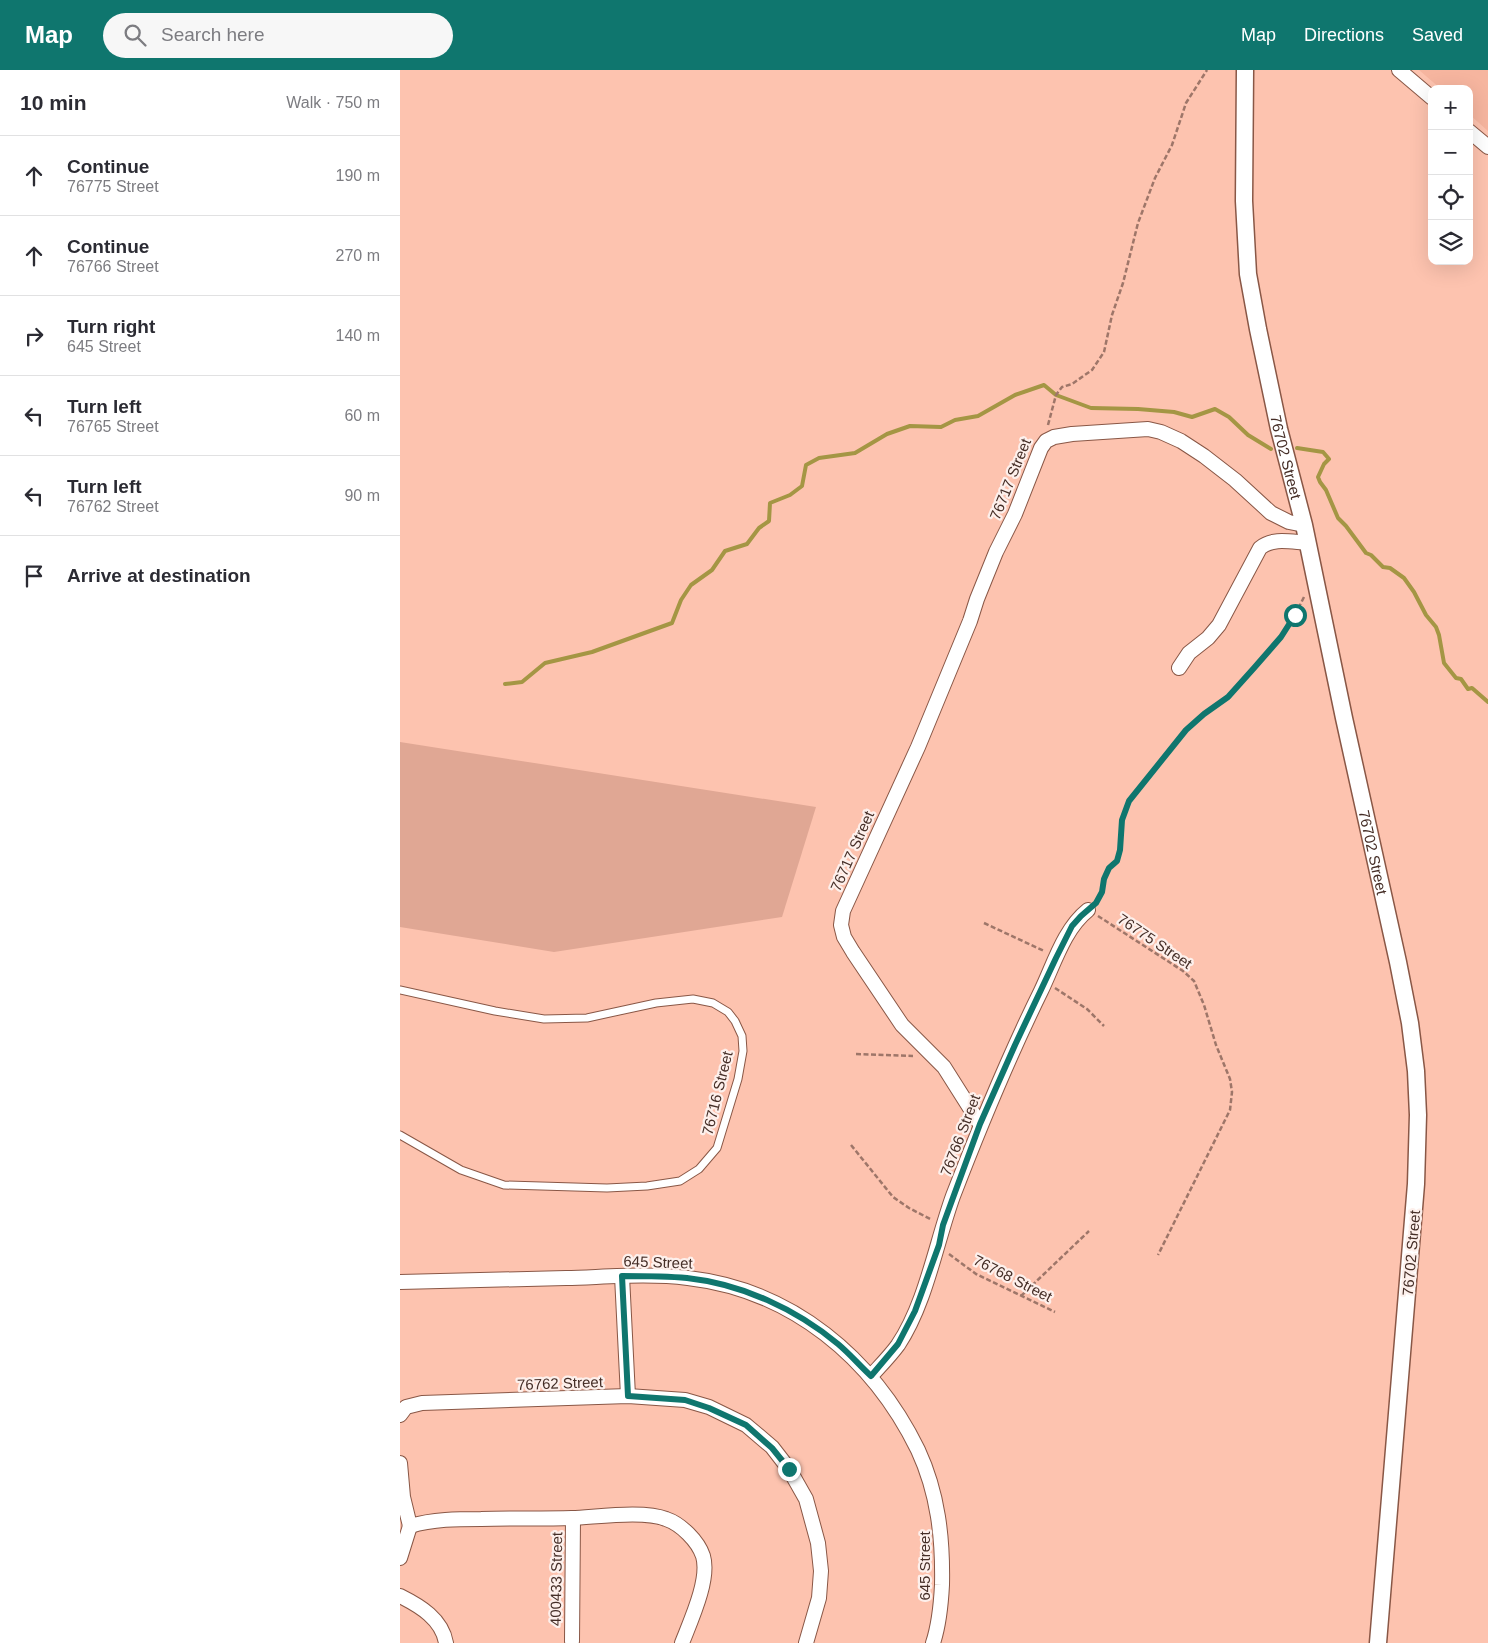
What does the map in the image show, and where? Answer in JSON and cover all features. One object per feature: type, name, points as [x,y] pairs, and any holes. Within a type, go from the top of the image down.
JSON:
[{"type":"street","name":"76702 Street","points":[[1245,70],[1244,201],[1248,274],[1279,429],[1304,525],[1398,962],[1410,1023],[1416,1071],[1418,1114],[1416,1184],[1378,1643]]},
{"type":"street","points":[[1399,70],[1428,95]]},
{"type":"street","points":[[1473,134],[1488,147]]},
{"type":"street","points":[[1040,448],[1054,436],[1148,429],[1161,432],[1181,441],[1204,456],[1235,480],[1271,513],[1289,522],[1304,525]]},
{"type":"street","name":"76717 Street","points":[[934,1056],[902,1025],[844,937],[841,925],[843,911],[921,738],[970,622],[977,598],[996,552],[1027,487],[1040,448]]},
{"type":"street","points":[[1179,668],[1189,653],[1208,638],[1219,625],[1260,548],[1270,542],[1308,543]]},
{"type":"street","name":"76766 Street","points":[[871,1376],[898,1344],[915,1311],[939,1245],[943,1225],[980,1124],[1015,1045],[1072,926],[1088,910]]},
{"type":"street","points":[[934,1056],[955,1083],[980,1124]]},
{"type":"street","points":[[622,1276],[628,1396]]},
{"type":"street","name":"645 Street","points":[[400,1282],[622,1276],[688,1278],[722,1284],[766,1299],[799,1316],[823,1332],[871,1376],[906,1426],[922,1459],[934,1492],[943,1558],[941,1603],[933,1643]]},
{"type":"street","name":"76762 Street","points":[[400,1414],[406,1408],[422,1403],[628,1396],[685,1400],[709,1408],[746,1425],[772,1448],[789,1469],[806,1499],[818,1543],[821,1571],[819,1598],[806,1643]]},
{"type":"street","points":[[400,1463],[403,1497],[410,1526],[400,1558]]},
{"type":"street","points":[[410,1526],[421,1522],[454,1519],[645,1515],[667,1519],[676,1524],[698,1546],[703,1555],[705,1566],[704,1579],[682,1643]]},
{"type":"street","name":"400433 Street","points":[[572,1641],[573,1518]]},
{"type":"street","points":[[400,1596],[432,1615],[439,1625],[446,1643]]},
{"type":"lane","name":"76716 Street","points":[[400,990],[495,1011],[544,1019],[587,1018],[656,1003],[693,999],[713,1003],[728,1012],[735,1021],[742,1036],[743,1051],[738,1079],[717,1148],[699,1170],[680,1181],[647,1186],[607,1188],[504,1185],[461,1170],[400,1135]]},
{"type":"path","name":"76717 Street","points":[[1040,448],[1056,395],[1062,387],[1076,382],[1092,370],[1104,352],[1112,315],[1123,283],[1138,223],[1155,178],[1172,145],[1186,103],[1207,70]]},
{"type":"path","points":[[1088,910],[1096,903],[1102,892],[1104,879],[1109,868],[1117,861],[1120,850],[1122,820],[1129,801],[1186,730],[1228,697],[1281,637],[1306,594]]},
{"type":"path","name":"76775 Street","points":[[1088,910],[1183,971],[1194,981],[1230,1079],[1232,1092],[1230,1110],[1158,1255]]},
{"type":"path","points":[[984,923],[1056,958]]},
{"type":"path","points":[[1046,982],[1087,1009],[1104,1026]]},
{"type":"path","points":[[856,1054],[934,1056]]},
{"type":"path","points":[[851,1146],[893,1197],[909,1208],[943,1225]]},
{"type":"path","points":[[1021,1296],[1089,1231]]},
{"type":"path","name":"76768 Street","points":[[939,1245],[976,1274],[1055,1312]]},
{"type":"shaded area","points":[[1419,70],[1488,70],[1488,131],[1473,118],[1473,85],[1436,85]]},
{"type":"shaded area","points":[[400,742],[816,807],[782,917],[554,952],[400,927]]},
{"type":"waterway","points":[[505,684],[522,682],[545,663],[592,652],[672,623],[681,600],[691,585],[712,570],[725,551],[747,544],[759,528],[769,521],[770,503],[790,495],[802,486],[806,465],[819,458],[855,453],[887,434],[910,426],[941,427],[955,420],[978,416],[1015,395],[1044,385],[1056,395],[1091,408],[1174,412],[1192,417],[1215,409],[1229,417],[1248,435],[1271,449]]},
{"type":"waterway","points":[[1297,448],[1323,452],[1329,459],[1324,464],[1318,477],[1338,518],[1366,553],[1371,555],[1383,567],[1390,568],[1404,578],[1426,615],[1436,627],[1444,663],[1456,678],[1461,679],[1468,689],[1472,688],[1488,702]]},
{"type":"route","points":[[789,1469],[772,1448],[746,1425],[709,1408],[685,1400],[628,1396],[622,1276],[688,1278],[722,1284],[766,1299],[799,1316],[823,1332],[871,1376],[898,1344],[915,1311],[939,1245],[943,1225],[980,1124],[1056,958],[1072,926],[1096,903],[1102,892],[1104,879],[1109,868],[1117,861],[1120,850],[1122,820],[1129,801],[1186,730],[1228,697],[1281,637],[1295,615]]}]
